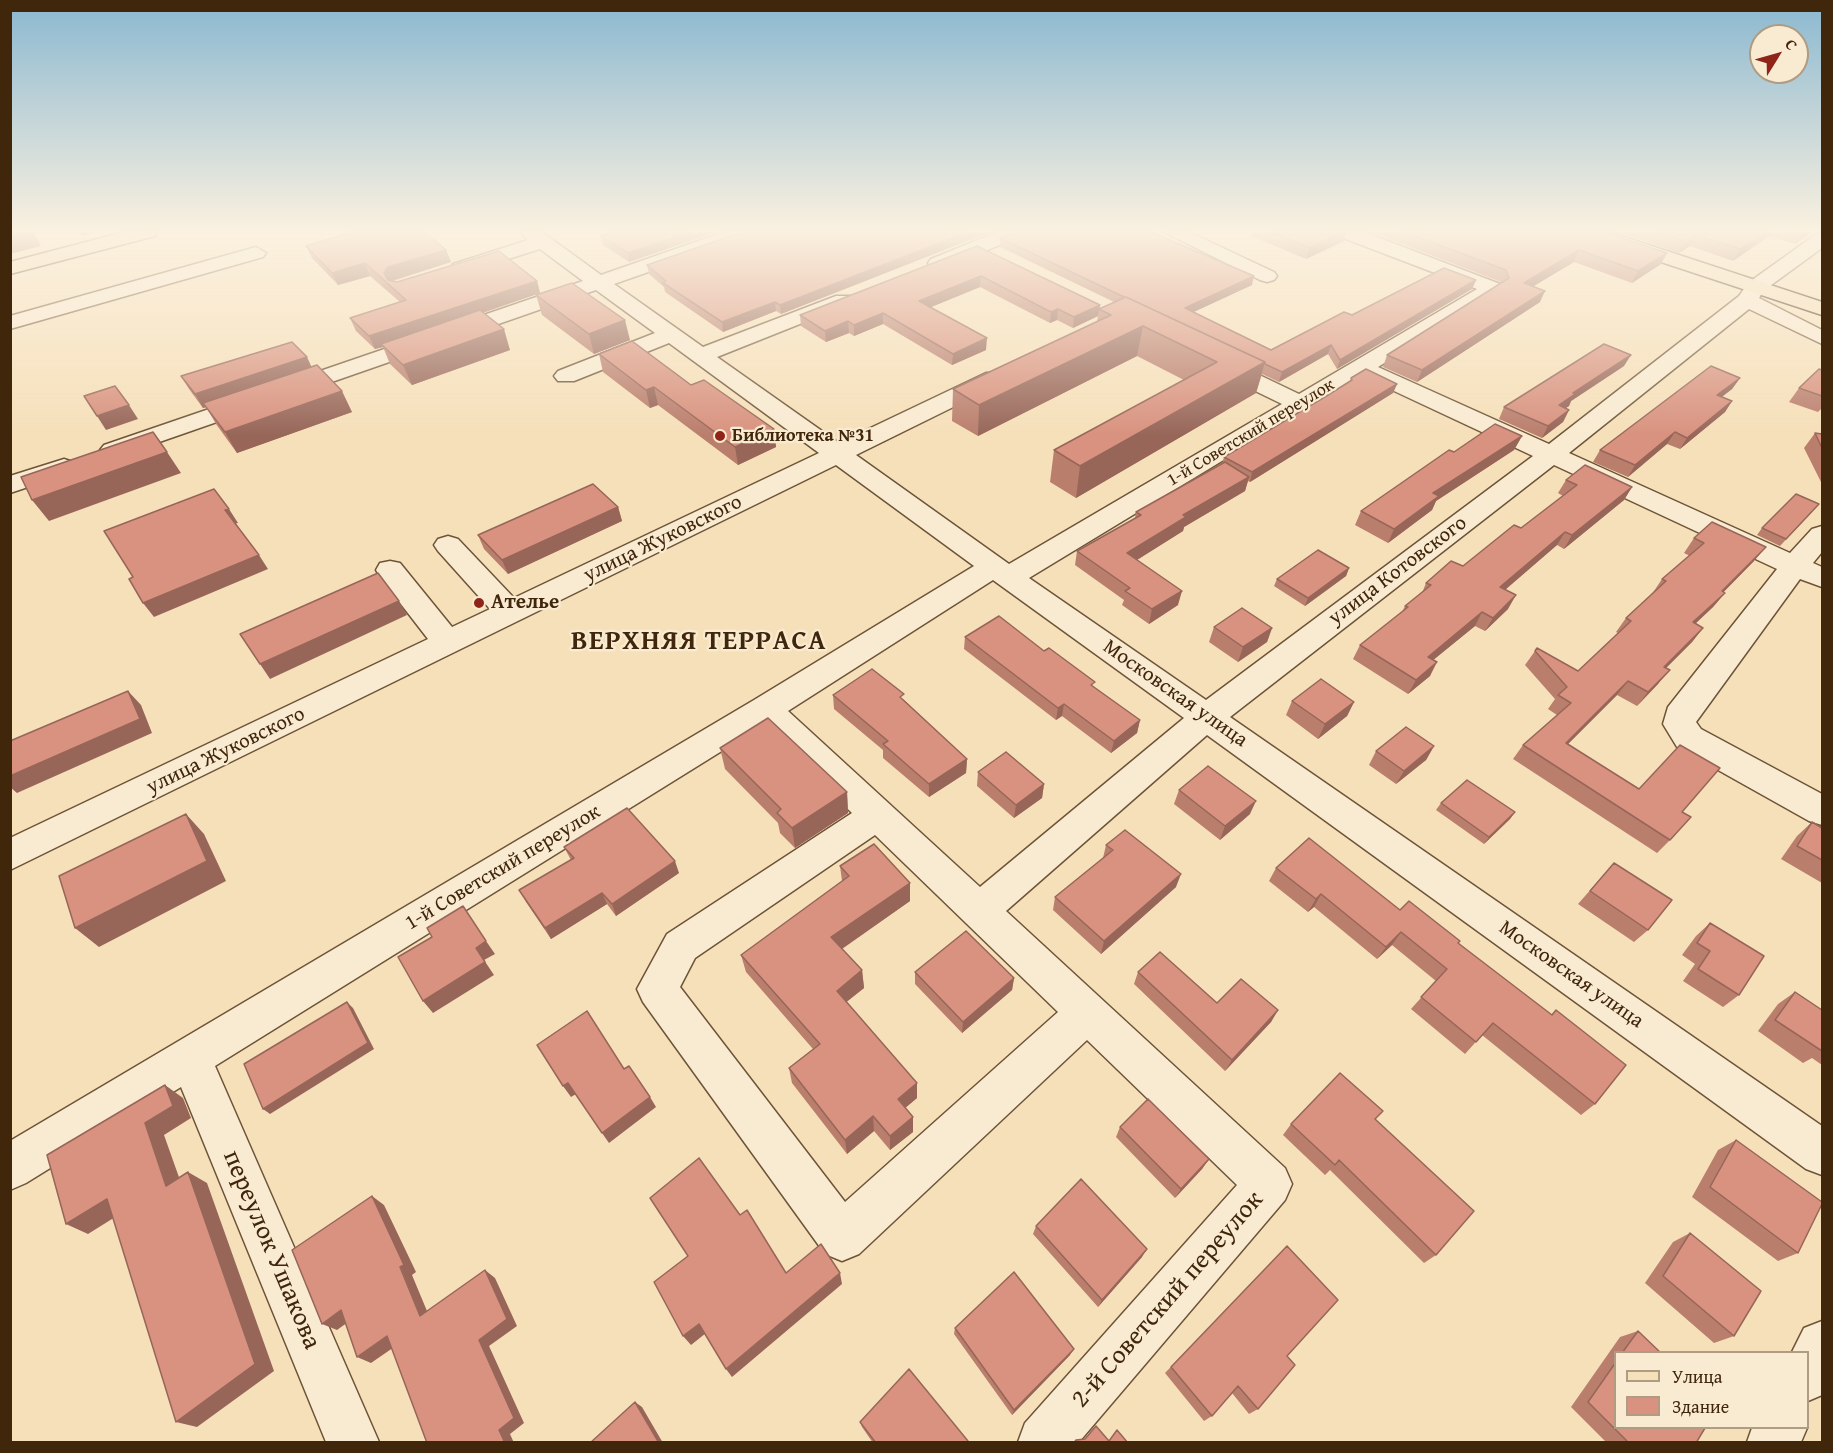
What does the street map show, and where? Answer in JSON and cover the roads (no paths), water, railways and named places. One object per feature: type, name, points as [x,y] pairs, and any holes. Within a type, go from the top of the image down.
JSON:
[{"type":"main road","points":[[1778,300],[1822,309]]},
{"type":"street","points":[[10,323],[92,300]]},
{"type":"street","points":[[10,485],[546,300]]},
{"type":"street","name":"Московская улица","points":[[623,300],[837,455],[1822,1153]]},
{"type":"street","points":[[700,356],[844,300]]},
{"type":"street","name":"1-й Советский переулок","points":[[10,1167],[765,709],[1300,403],[1473,300]]},
{"type":"street","name":"улица Котовского","points":[[979,910],[1207,717],[1552,454],[1744,300]]},
{"type":"street","points":[[1758,300],[1822,356]]},
{"type":"street","points":[[1781,318],[1822,338]]},
{"type":"street","points":[[566,376],[671,335]]},
{"type":"street","points":[[1205,357],[1300,403]]},
{"type":"street","points":[[1360,367],[1809,571]]},
{"type":"street","name":"улица Жуковского","points":[[10,855],[1016,368]]},
{"type":"street","points":[[1822,535],[1809,571],[1680,716],[1678,724],[1689,738],[1822,811]]},
{"type":"street","points":[[448,545],[511,613]]},
{"type":"street","points":[[390,570],[448,644]]},
{"type":"street","points":[[765,709],[877,814],[979,910],[1087,1013],[842,1237],[657,989],[681,946],[877,814]]},
{"type":"street","name":"2-й Советский переулок","points":[[1044,1443],[1269,1184],[1087,1013]]},
{"type":"street","name":"переулок Ушакова","points":[[190,1058],[352,1443]]},
{"type":"street","points":[[1809,1373],[1822,1346]]},
{"type":"street","points":[[1773,1443],[1780,1429]]},
{"type":"place","name":"Библиотека №31","points":[[720,436]]},
{"type":"place","name":"Ателье","points":[[479,603]]},
{"type":"district","name":"ВЕРХНЯЯ ТЕРРАСА","points":[[699,642]]}]
